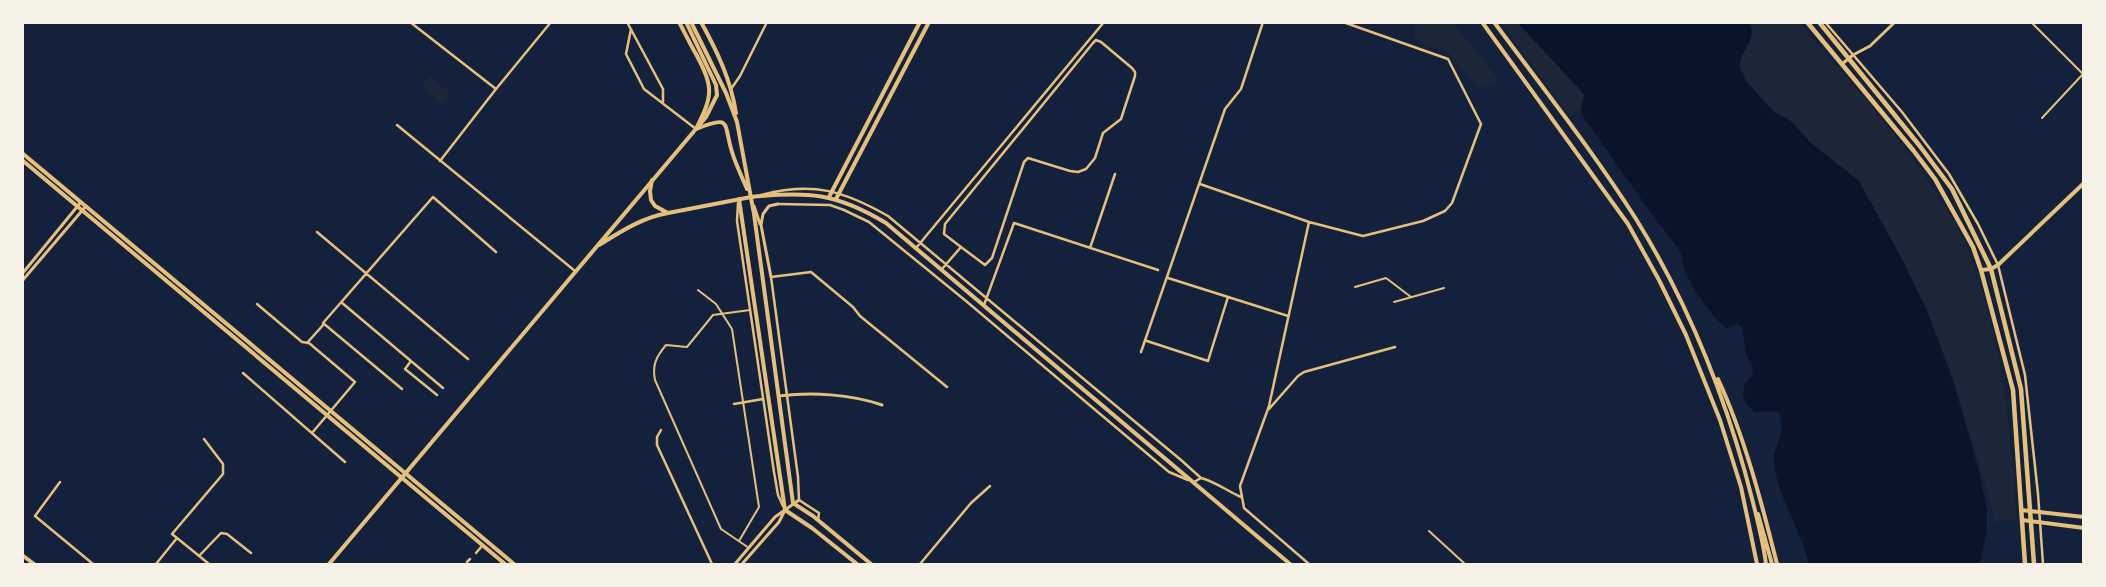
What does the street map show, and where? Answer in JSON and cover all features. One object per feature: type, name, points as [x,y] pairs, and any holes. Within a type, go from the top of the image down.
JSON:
[{"type":"highway","points":[[1807,22],[1935,179],[1973,247],[1981,270],[2013,390],[2025,564]]},
{"type":"highway","points":[[1819,22],[1919,145],[1952,189],[1991,269],[2021,389],[2034,564]]},
{"type":"main road","points":[[679,22],[708,78],[710,90],[708,104],[696,129]]},
{"type":"main road","points":[[686,22],[692,29],[726,93],[737,122]]},
{"type":"main road","points":[[329,564],[706,117],[717,95],[716,85],[692,29],[691,22]]},
{"type":"main road","points":[[701,22],[722,64],[731,89],[751,197],[793,503],[818,520],[871,564]]},
{"type":"main road","points":[[833,198],[832,191],[920,22]]},
{"type":"main road","points":[[833,198],[840,192],[929,22]]},
{"type":"main road","points":[[1482,22],[1628,224],[1659,280],[1693,352],[1720,420],[1742,492],[1757,564]]},
{"type":"main road","points":[[1494,22],[1636,220],[1669,279],[1728,400],[1758,494],[1777,564]]},
{"type":"main road","points":[[1554,122],[1562,116]]},
{"type":"main road","points":[[696,129],[715,121],[724,124],[728,128],[732,152],[751,197]]},
{"type":"main road","points":[[22,153],[328,412]]},
{"type":"main road","points":[[22,160],[514,564]]},
{"type":"main road","points":[[652,180],[651,200],[655,206],[668,213]]},
{"type":"main road","points":[[1981,270],[1991,269],[1998,265],[2084,183]]},
{"type":"main road","points":[[595,248],[638,223],[658,215],[751,197],[784,193],[833,198],[870,213],[886,223],[942,269],[1290,564]]},
{"type":"main road","points":[[739,199],[785,510],[812,528],[857,564]]},
{"type":"main road","points":[[1706,353],[1729,416],[1752,497],[1766,564]]},
{"type":"main road","points":[[403,474],[482,546],[505,564]]},
{"type":"main road","points":[[1742,492],[1750,490]]},
{"type":"main road","points":[[1752,497],[1763,526],[1772,564]]},
{"type":"main road","points":[[2021,510],[2084,517]]},
{"type":"main road","points":[[2022,520],[2084,528]]},
{"type":"main road","points":[[22,554],[34,564]]},
{"type":"street","points":[[410,22],[496,89]]},
{"type":"street","points":[[440,161],[496,89],[552,22]]},
{"type":"street","points":[[627,22],[663,89],[663,102]]},
{"type":"street","points":[[731,89],[740,76],[767,22]]},
{"type":"street","points":[[916,248],[1104,22]]},
{"type":"street","points":[[1141,352],[1225,108],[1241,89],[1264,22]]},
{"type":"street","points":[[1200,184],[1309,222],[1363,236],[1423,221],[1445,211],[1452,203],[1481,124],[1448,58],[1343,22]]},
{"type":"street","points":[[1825,22],[1918,132],[1957,185],[1998,265],[2025,376],[2043,564]]},
{"type":"street","points":[[1842,64],[1853,55],[1870,46],[1895,22]]},
{"type":"street","points":[[2031,22],[2083,74],[2042,118]]},
{"type":"street","points":[[631,29],[626,54],[644,89],[696,129]]},
{"type":"street","points":[[1096,40],[1101,42],[1132,68],[1135,76],[1122,118],[1103,133],[1092,164],[1078,172],[1028,158],[1024,162],[989,263],[985,265],[981,263],[960,247],[944,234],[945,224],[1093,43],[1096,40]]},
{"type":"street","points":[[397,125],[576,272]]},
{"type":"street","points":[[1090,248],[1115,174]]},
{"type":"street","points":[[799,500],[798,477],[771,277],[761,225],[751,197],[777,191],[811,189],[840,192],[888,216],[1174,454],[1200,478],[1214,481],[1229,492],[1241,497]]},
{"type":"street","points":[[307,343],[324,324],[323,322],[433,197],[496,252]]},
{"type":"street","points":[[830,206],[833,198]]},
{"type":"street","points":[[739,199],[737,221],[763,399],[778,495],[785,510]]},
{"type":"street","points":[[22,281],[80,208],[81,202]]},
{"type":"street","points":[[761,225],[763,214],[769,206],[778,204],[830,206],[844,210],[869,222],[1169,472],[1194,482],[1200,478]]},
{"type":"street","points":[[22,274],[80,208],[86,206]]},
{"type":"street","points":[[984,305],[1014,222],[1158,270]]},
{"type":"street","points":[[1309,222],[1268,410],[1240,486],[1244,508],[1309,564]]},
{"type":"street","points":[[317,232],[468,359]]},
{"type":"street","points":[[942,269],[960,247]]},
{"type":"street","points":[[771,277],[811,272],[853,307],[860,316],[947,387]]},
{"type":"street","points":[[1168,278],[1288,316]]},
{"type":"street","points":[[1354,287],[1386,278],[1411,297]]},
{"type":"street","points":[[1394,302],[1444,288]]},
{"type":"street","points":[[698,290],[716,304],[732,329],[759,507],[739,541]]},
{"type":"street","points":[[1146,340],[1208,361],[1228,297]]},
{"type":"street","points":[[341,302],[443,388]]},
{"type":"street","points":[[257,304],[302,342],[307,343],[355,382],[312,433]]},
{"type":"street","points":[[749,548],[721,529],[653,372],[656,357],[666,345],[686,347],[713,315],[750,310]]},
{"type":"street","points":[[324,324],[402,389]]},
{"type":"street","points":[[1268,410],[1298,376],[1304,372],[1395,347]]},
{"type":"street","points":[[411,361],[405,368],[437,395]]},
{"type":"street","points":[[243,374],[345,462]]},
{"type":"street","points":[[778,396],[843,396],[864,399],[882,405]]},
{"type":"street","points":[[734,404],[763,399]]},
{"type":"street","points":[[661,430],[657,437],[657,445],[712,564]]},
{"type":"street","points":[[204,440],[223,464],[223,474],[172,534],[209,564]]},
{"type":"street","points":[[60,482],[35,516],[93,564]]},
{"type":"street","points":[[920,564],[972,503],[990,486]]},
{"type":"street","points":[[735,564],[774,517],[799,500]]},
{"type":"street","points":[[799,500],[818,513],[818,520]]},
{"type":"street","points":[[742,564],[779,522],[785,510]]},
{"type":"street","points":[[1429,531],[1465,564]]},
{"type":"street","points":[[199,556],[221,532],[227,534],[251,553]]},
{"type":"street","points":[[156,564],[177,538]]},
{"type":"street","points":[[476,553],[482,546]]},
{"type":"street","points":[[467,562],[470,559]]},
{"type":"shaded area","points":[[1415,23],[1453,23],[1500,81],[1480,88],[1446,50],[1428,47],[1413,36]]},
{"type":"shaded area","points":[[1501,23],[1518,23],[1560,66],[1584,94],[1581,110],[1570,116]]},
{"type":"shaded area","points":[[1518,23],[1750,23],[1752,33],[1739,66],[1747,82],[1774,112],[1791,121],[1812,144],[1859,181],[1904,263],[1927,311],[1953,380],[1979,471],[1987,510],[1987,528],[1980,564],[1809,564],[1801,539],[1783,497],[1775,470],[1774,458],[1782,426],[1779,413],[1773,411],[1755,412],[1746,404],[1743,395],[1744,386],[1753,369],[1746,354],[1742,327],[1736,324],[1727,329],[1714,317],[1685,273],[1681,254],[1675,244],[1582,115],[1584,95]]},
{"type":"shaded area","points":[[1750,23],[1800,23],[1908,153],[1946,208],[1962,237],[1986,303],[2000,364],[2009,426],[2017,519],[1995,522],[1985,483],[1946,358],[1904,263],[1859,181],[1812,144],[1785,117],[1774,112],[1747,82],[1739,66],[1742,55],[1749,43],[1752,26]]},
{"type":"shaded area","points":[[430,76],[448,91],[449,97],[443,104],[422,86]]}]
